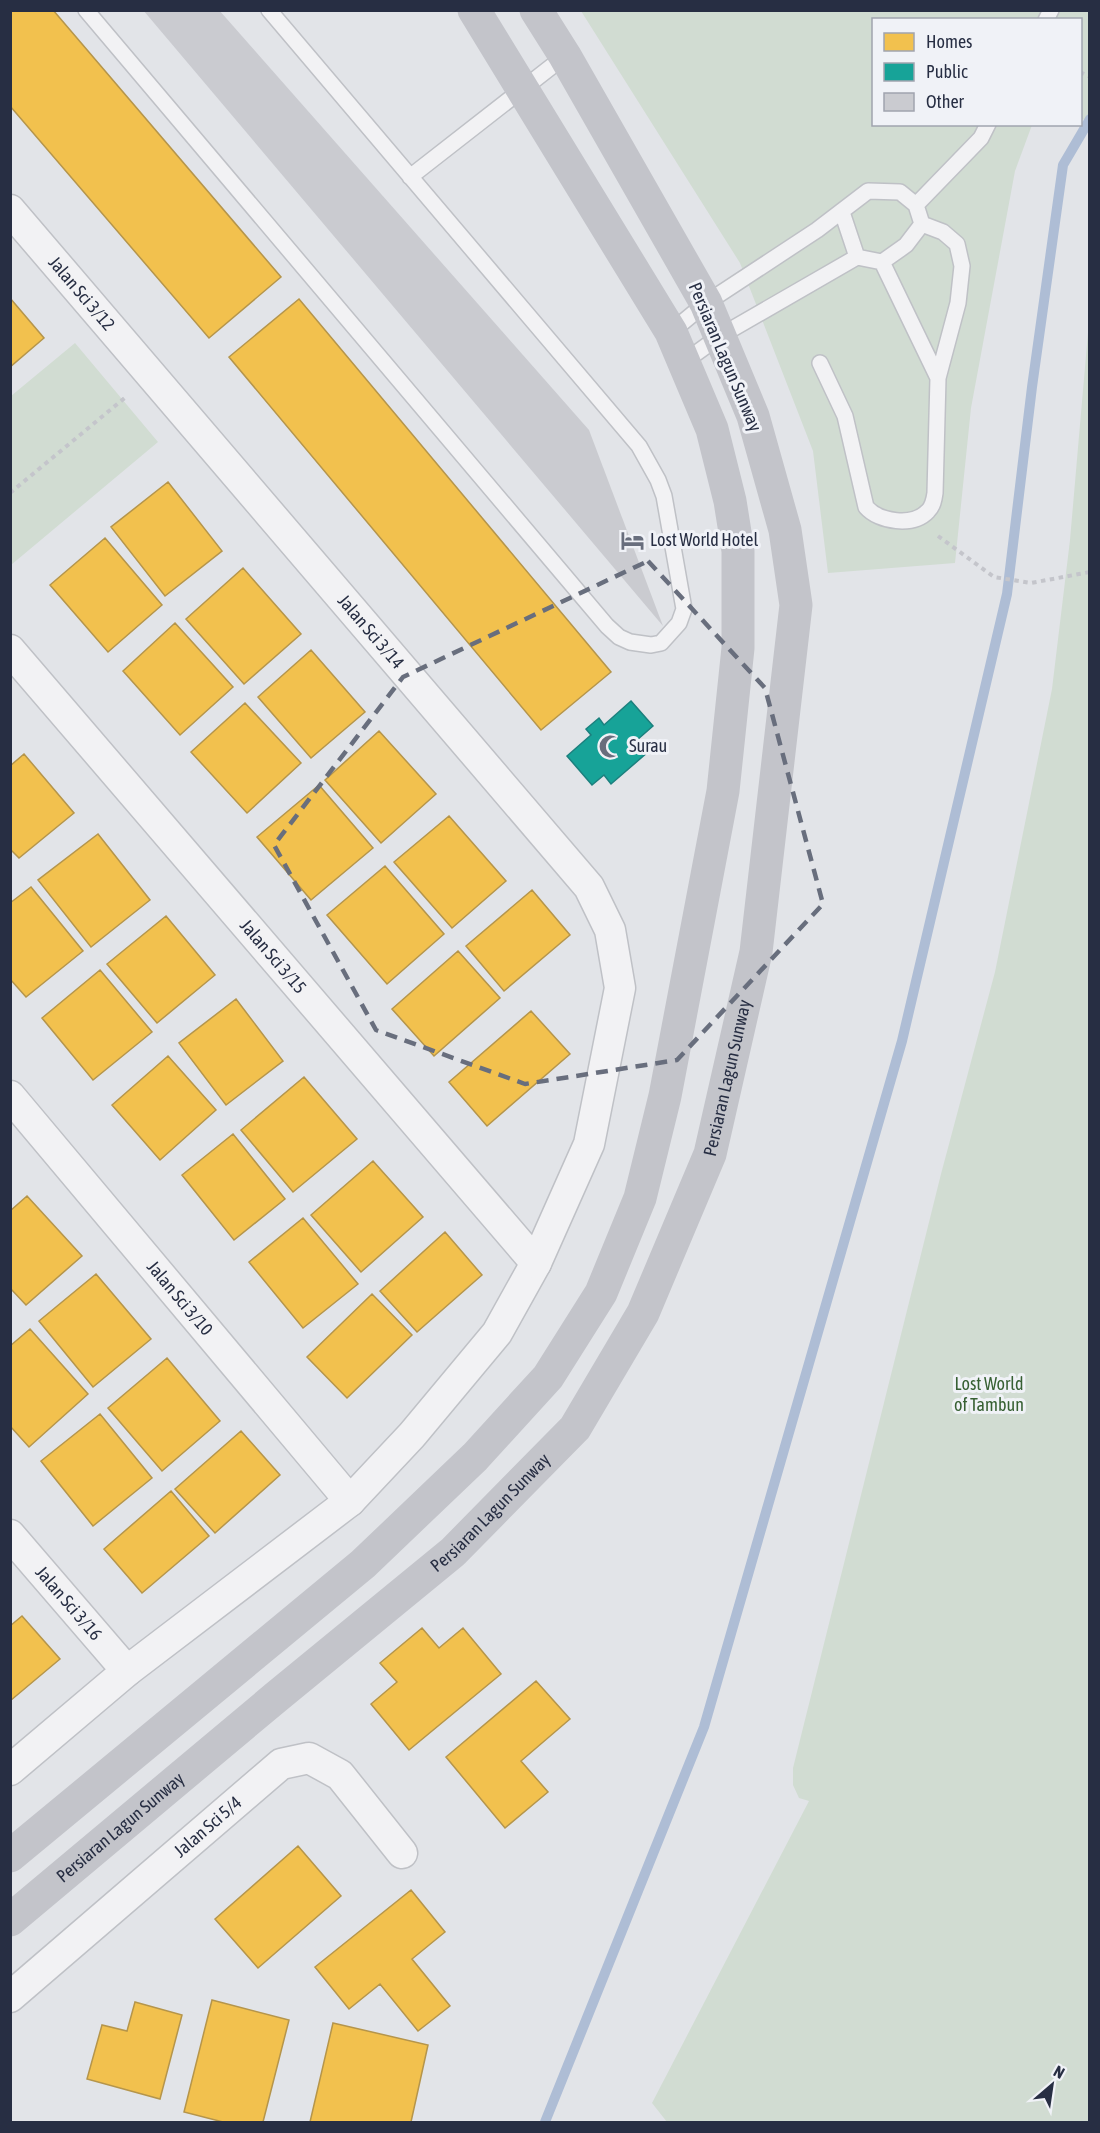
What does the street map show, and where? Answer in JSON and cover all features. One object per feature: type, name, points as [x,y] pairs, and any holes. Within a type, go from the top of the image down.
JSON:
[{"type":"main road","points":[[10,1856],[363,1564],[475,1457],[548,1377],[601,1293],[640,1198],[665,1096],[723,791],[738,648],[738,551],[730,501],[712,429],[671,332],[474,10]]},
{"type":"main road","name":"Persiaran Lagun Sunway","points":[[10,1920],[453,1552],[575,1428],[643,1313],[710,1154],[756,952],[796,605],[785,530],[756,427],[706,303],[565,56],[536,10]]},
{"type":"street","name":"Jalan Sci 3/12","points":[[10,210],[151,377]]},
{"type":"street","name":"Jalan Sci 3/14","points":[[10,1770],[126,1671],[350,1501],[412,1435],[497,1333],[536,1263],[589,1144],[620,988],[610,930],[589,887],[151,377]]},
{"type":"street","name":"Jalan Sci 3/15","points":[[10,650],[536,1263]]},
{"type":"street","name":"Jalan Sci 3/10","points":[[10,1096],[350,1501]]},
{"type":"street","name":"Jalan Sci 3/16","points":[[10,1535],[126,1671]]},
{"type":"street","name":"Jalan Sci 5/4","points":[[10,1997],[281,1764],[309,1758],[340,1775],[402,1853]]},
{"type":"lane","points":[[86,10],[607,626],[619,637],[630,642],[651,645],[661,643],[672,633],[684,609],[664,496],[639,446],[269,10]]},
{"type":"lane","points":[[410,177],[565,56]]},
{"type":"lane","points":[[916,205],[981,138],[987,126]]},
{"type":"lane","points":[[671,332],[706,303],[842,212],[868,191],[900,192],[916,205],[922,224]]},
{"type":"lane","points":[[842,212],[858,257]]},
{"type":"lane","points":[[684,362],[720,336],[858,257],[882,262],[906,244],[922,224]]},
{"type":"lane","points":[[820,363],[845,416],[866,507],[872,514],[881,518],[908,520],[927,512],[933,503],[935,493],[938,378],[958,303],[962,266],[957,244],[943,232],[922,224]]},
{"type":"lane","points":[[882,262],[938,378]]},
{"type":"path","points":[[10,493],[151,377]]},
{"type":"path","points":[[919,517],[944,542],[994,578],[1031,584],[1089,572]]},
{"type":"highlighted area","points":[[648,561],[765,688],[823,904],[677,1060],[525,1084],[376,1030],[274,845],[403,677]]},
{"type":"green space","points":[[581,11],[1089,11],[1089,123],[1082,119],[1082,18],[872,18],[872,126],[1032,126],[1015,171],[971,408],[955,563],[828,573],[813,451],[740,263]]},
{"type":"green space","name":"Lost World of Tambun","points":[[1089,321],[1089,2122],[667,2122],[652,2103],[809,1801],[799,1798],[793,1785],[793,1768],[941,1174],[995,972],[1052,689],[1070,540]]},
{"type":"green space","points":[[75,343],[158,442],[11,565],[11,396]]},
{"type":"building: Homes","points":[[10,10],[53,10],[281,277],[209,338],[10,106]]},
{"type":"building: Homes","points":[[10,298],[44,338],[10,367]]},
{"type":"building: Homes","points":[[299,299],[611,672],[541,730],[229,357]]},
{"type":"building: Homes","points":[[168,482],[222,551],[165,596],[111,527]]},
{"type":"building: Homes","points":[[105,538],[162,605],[108,652],[50,585]]},
{"type":"building: Homes","points":[[243,568],[301,634],[244,684],[186,619]]},
{"type":"building: Homes","points":[[175,623],[233,687],[180,735],[123,671]]},
{"type":"building: Homes","points":[[311,650],[365,712],[311,758],[258,697]]},
{"type":"building: Homes","points":[[245,703],[301,763],[247,813],[191,752]]},
{"type":"building: Homes","points":[[379,731],[436,794],[381,843],[325,780]]},
{"type":"building: Homes","points":[[24,754],[74,813],[19,858],[10,849],[10,766]]},
{"type":"building: Homes","points":[[319,785],[373,848],[311,900],[257,837]]},
{"type":"building: Homes","points":[[449,816],[506,881],[452,928],[394,862]]},
{"type":"building: Homes","points":[[98,834],[150,900],[91,947],[38,880]]},
{"type":"building: Homes","points":[[385,866],[444,934],[387,984],[327,915]]},
{"type":"building: Homes","points":[[31,887],[83,951],[26,997],[10,979],[10,903]]},
{"type":"building: Homes","points":[[532,890],[570,935],[504,991],[466,946]]},
{"type":"building: Homes","points":[[166,916],[215,975],[157,1023],[107,964]]},
{"type":"building: Homes","points":[[458,951],[500,998],[434,1056],[392,1009]]},
{"type":"building: Homes","points":[[100,970],[152,1032],[93,1080],[42,1018]]},
{"type":"building: Homes","points":[[236,999],[283,1061],[226,1105],[179,1043]]},
{"type":"building: Homes","points":[[531,1011],[570,1054],[487,1126],[449,1082]]},
{"type":"building: Homes","points":[[168,1056],[216,1110],[160,1160],[112,1105]]},
{"type":"building: Homes","points":[[304,1077],[357,1139],[293,1192],[241,1130]]},
{"type":"building: Homes","points":[[233,1134],[285,1199],[234,1240],[182,1175]]},
{"type":"building: Homes","points":[[373,1161],[423,1217],[361,1272],[311,1215]]},
{"type":"building: Homes","points":[[27,1196],[82,1256],[26,1305],[10,1288],[10,1211]]},
{"type":"building: Homes","points":[[303,1218],[358,1284],[303,1328],[249,1262]]},
{"type":"building: Homes","points":[[445,1232],[482,1275],[417,1332],[380,1291]]},
{"type":"building: Homes","points":[[96,1274],[151,1339],[93,1387],[39,1321]]},
{"type":"building: Homes","points":[[372,1294],[412,1335],[347,1398],[307,1357]]},
{"type":"building: Homes","points":[[30,1329],[88,1394],[29,1447],[10,1426],[10,1346]]},
{"type":"building: Homes","points":[[167,1358],[220,1421],[162,1471],[108,1408]]},
{"type":"building: Homes","points":[[100,1414],[152,1478],[93,1526],[41,1461]]},
{"type":"building: Homes","points":[[241,1431],[280,1475],[215,1533],[175,1489]]},
{"type":"building: Homes","points":[[171,1491],[209,1536],[142,1593],[104,1549]]},
{"type":"building: Homes","points":[[22,1616],[60,1659],[10,1701],[10,1626]]},
{"type":"building: Homes","points":[[422,1628],[439,1648],[463,1628],[501,1674],[409,1750],[371,1704],[397,1682],[380,1663]]},
{"type":"building: Homes","points":[[536,1681],[570,1719],[521,1761],[548,1792],[505,1828],[446,1757]]},
{"type":"building: Homes","points":[[298,1846],[341,1896],[258,1968],[215,1919]]},
{"type":"building: Homes","points":[[411,1890],[445,1932],[412,1959],[450,2006],[418,2031],[380,1984],[349,2009],[315,1967]]},
{"type":"building: Homes","points":[[212,2000],[289,2020],[263,2122],[223,2122],[184,2112]]},
{"type":"building: Homes","points":[[135,2002],[182,2015],[160,2099],[87,2079],[102,2025],[127,2031]]},
{"type":"building: Homes","points":[[333,2023],[428,2045],[411,2122],[310,2122]]},
{"type":"building: Public","name":"Surau","points":[[631,701],[653,726],[637,740],[648,752],[611,784],[604,775],[592,785],[567,756],[591,735],[586,729],[599,718],[604,725]]},
{"type":"building: Other","points":[[143,10],[219,10],[589,430],[663,626]]},
{"type":"waterway","points":[[545,2122],[704,1727],[902,1041],[1007,594],[1032,387],[1063,165],[1090,119]]},
{"type":"place","name":"Lost World Hotel","points":[[632,540]]},
{"type":"place","name":"Surau","points":[[611,746]]}]
